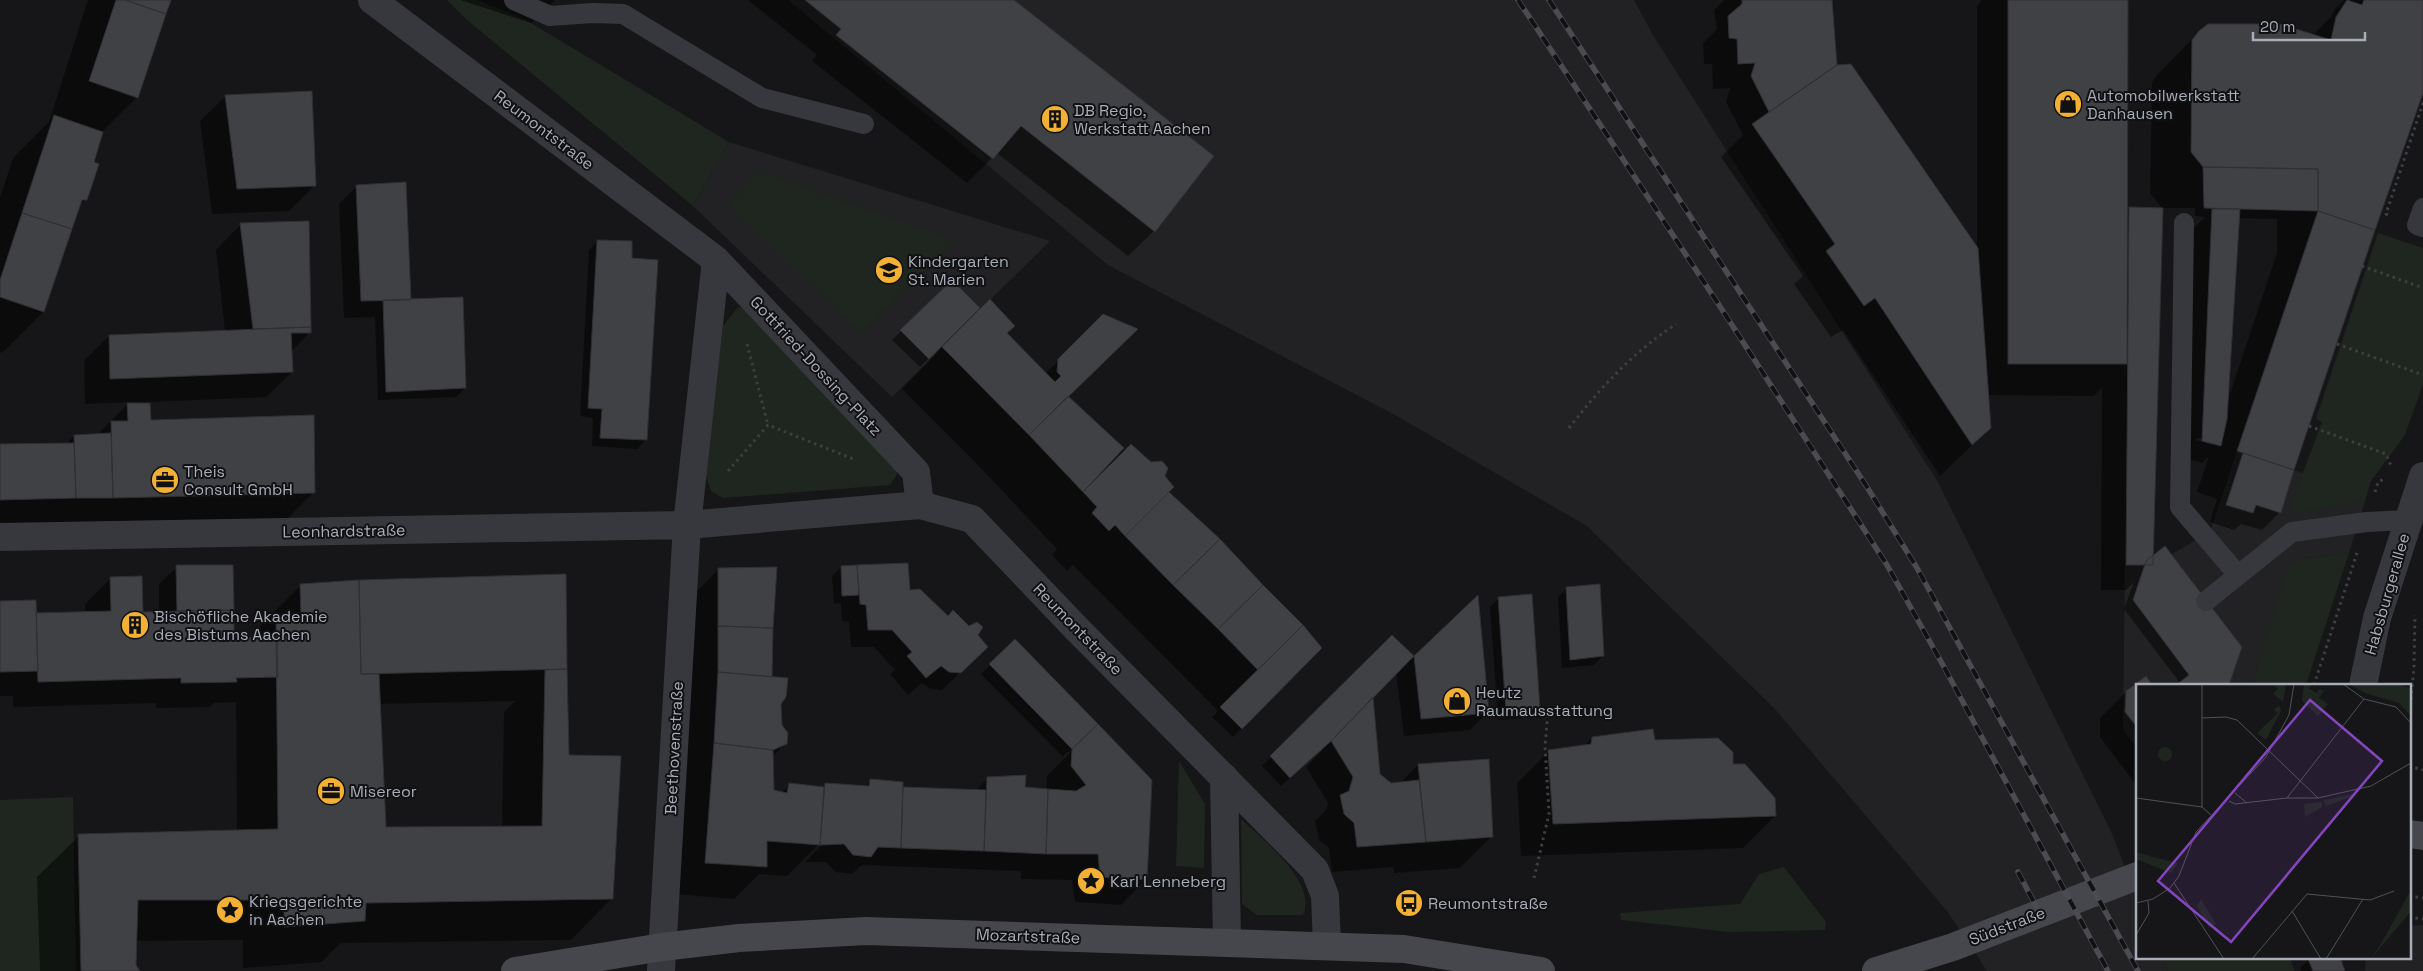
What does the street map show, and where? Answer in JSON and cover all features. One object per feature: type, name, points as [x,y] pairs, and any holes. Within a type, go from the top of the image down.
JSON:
[{"type":"main road","points":[[2410,834],[2423,836]]},
{"type":"main road","name":"Südstraße","points":[[1876,971],[1953,947],[2136,876]]},
{"type":"main road","name":"Mozartstraße","points":[[515,971],[661,959],[739,938],[866,931],[1404,949],[1541,971]]},
{"type":"street","name":"Reumontstraße","points":[[372,0],[716,260]]},
{"type":"street","points":[[716,260],[687,525],[920,505]]},
{"type":"street","name":"Gottfried-Dossing-Platz","points":[[716,260],[916,472],[920,505]]},
{"type":"street","name":"Habsburgerallee","points":[[2363,684],[2377,618],[2423,476]]},
{"type":"street","name":"Reumontstraße","points":[[920,505],[972,519],[1074,626],[1315,870],[1325,896],[1327,945]]},
{"type":"street","name":"Leonhardstraße","points":[[0,537],[687,525]]},
{"type":"street","name":"Beethovenstraße","points":[[661,959],[687,525]]},
{"type":"street","points":[[1224,777],[1227,942]]},
{"type":"lane","points":[[514,0],[550,16],[593,12],[623,14],[762,98],[864,124]]},
{"type":"lane","points":[[2423,208],[2417,225],[2423,227]]},
{"type":"lane","points":[[2184,223],[2180,507],[2238,575]]},
{"type":"lane","points":[[2206,601],[2292,532],[2367,522],[2408,520]]},
{"type":"path","points":[[2399,175],[2423,104]]},
{"type":"path","points":[[2362,266],[2423,288]]},
{"type":"path","points":[[1569,428],[1614,374],[1676,324]]},
{"type":"path","points":[[2337,344],[2423,375]]},
{"type":"path","points":[[691,492],[711,491],[768,425],[859,462]]},
{"type":"path","points":[[2309,426],[2386,454],[2394,473],[2378,482],[2367,522],[2314,684]]},
{"type":"path","points":[[2410,709],[2414,668],[2416,605]]},
{"type":"path","points":[[1534,878],[1549,814],[1545,746],[1548,711]]},
{"type":"path","points":[[2410,766],[2423,770]]},
{"type":"path","points":[[2410,896],[2423,898]]},
{"type":"path","points":[[2410,917],[2423,919]]},
{"type":"shaded area","points":[[447,0],[477,0],[526,20],[729,142],[693,206],[467,20]]},
{"type":"shaded area","points":[[788,0],[1634,0],[1653,35],[1938,482],[2110,829],[2136,894],[2136,958],[2162,958],[2168,971],[1987,971],[1947,911],[1774,708],[1587,526],[1395,415],[1108,265]]},
{"type":"shaded area","name":"Kindergarten St. Marien","points":[[729,142],[1050,241],[892,397],[693,206]]},
{"type":"shaded area","points":[[758,171],[955,240],[860,333],[727,207]]},
{"type":"shaded area","points":[[2378,233],[2423,248],[2423,384],[2405,435],[2371,481],[2365,501],[2287,515],[2322,422],[2316,419]]},
{"type":"shaded area","points":[[738,307],[756,310],[899,466],[896,476],[890,485],[723,498],[711,491],[705,473],[723,326]]},
{"type":"shaded area","points":[[2237,451],[2303,473],[2288,514],[2365,501],[2349,553],[2299,559],[2255,674],[2254,684],[2136,684],[2136,746],[2123,730],[2125,564],[2153,565],[2210,532]]},
{"type":"shaded area","points":[[2349,553],[2306,684],[2254,684],[2255,674],[2289,566],[2299,559]]},
{"type":"shaded area","points":[[1179,761],[1205,804],[1204,868],[1176,866]]},
{"type":"shaded area","points":[[73,797],[76,971],[0,971],[0,800]]},
{"type":"shaded area","points":[[1241,819],[1286,862],[1296,876],[1303,889],[1306,902],[1303,915],[1257,915],[1242,904]]},
{"type":"shaded area","points":[[1784,867],[1826,922],[1825,930],[1729,932],[1621,920],[1620,913],[1740,904],[1759,874]]},
{"type":"shaded area","points":[[2423,925],[2423,971],[2365,971],[2366,958],[2410,958],[2410,926]]},
{"type":"shaded area","points":[[2162,958],[2290,958],[2294,971],[2168,971]]},
{"type":"building","points":[[116,0],[125,0],[166,14],[138,98],[89,81]]},
{"type":"building","points":[[125,0],[171,0],[166,14]]},
{"type":"building","name":"DB Regio, Werkstatt Aachen","points":[[805,0],[1014,0],[1214,156],[1155,232],[1021,126],[993,159],[836,35],[841,29]]},
{"type":"building","points":[[1742,0],[1832,0],[1837,65],[1769,112],[1751,76],[1755,63],[1738,64],[1737,39],[1729,38],[1728,16],[1742,4]]},
{"type":"building","name":"Automobilwerkstatt Danhausen","points":[[2008,0],[2128,0],[2127,364],[2008,364]]},
{"type":"building","points":[[2347,0],[2362,5],[2364,0],[2423,0],[2423,93],[2375,230],[2318,211],[2318,169],[2203,167],[2191,152],[2192,40],[2199,31],[2208,24],[2280,24],[2331,40],[2336,17]]},
{"type":"building","points":[[1851,64],[1978,248],[1991,428],[1972,445],[1875,298],[1864,306],[1826,251],[1835,244],[1752,124],[1837,65]]},
{"type":"building","points":[[312,91],[316,186],[237,189],[225,95]]},
{"type":"building","points":[[54,115],[103,132],[94,162],[99,164],[87,200],[82,200],[72,229],[22,213]]},
{"type":"building","points":[[2203,167],[2318,169],[2318,211],[2204,208]]},
{"type":"building","points":[[406,182],[411,300],[361,301],[356,185]]},
{"type":"building","points":[[2129,207],[2163,208],[2153,565],[2126,565]]},
{"type":"building","points":[[2212,209],[2240,209],[2227,419],[2221,446],[2202,441]]},
{"type":"building","points":[[2318,211],[2375,230],[2294,470],[2237,451]]},
{"type":"building","points":[[22,213],[72,229],[44,312],[0,297],[0,280]]},
{"type":"building","points":[[309,221],[311,327],[253,329],[240,223]]},
{"type":"building","points":[[597,240],[632,241],[632,258],[658,260],[647,440],[600,438],[602,409],[588,408]]},
{"type":"building","points":[[952,280],[980,308],[929,359],[900,330]]},
{"type":"building","points":[[463,297],[466,388],[386,392],[383,300]]},
{"type":"building","points":[[990,299],[1015,326],[1007,333],[1055,382],[1061,376],[1057,372],[1058,359],[1103,314],[1138,329],[1029,435],[942,347]]},
{"type":"building","points":[[311,327],[311,333],[291,333],[293,372],[110,379],[109,335]]},
{"type":"building","points":[[1068,396],[1124,448],[1083,492],[1029,435]]},
{"type":"building","points":[[127,403],[150,403],[151,420],[314,415],[315,493],[113,498],[111,421],[128,421]]},
{"type":"building","points":[[111,433],[113,498],[76,498],[74,435]]},
{"type":"building","points":[[74,443],[76,498],[0,500],[0,444]]},
{"type":"building","points":[[1131,444],[1151,462],[1162,461],[1168,468],[1165,476],[1174,487],[1125,536],[1115,525],[1109,531],[1092,513],[1097,507],[1083,492]]},
{"type":"building","points":[[2243,453],[2294,470],[2281,513],[2256,505],[2253,513],[2226,505]]},
{"type":"building","points":[[1169,492],[1220,539],[1173,585],[1125,536]]},
{"type":"building","points":[[1220,539],[1263,585],[1218,629],[1173,585]]},
{"type":"building","points":[[2165,546],[2242,647],[2229,684],[2177,684],[2189,675],[2133,600],[2146,561]]},
{"type":"building","points":[[908,563],[910,590],[920,589],[948,616],[953,610],[969,626],[977,622],[983,627],[978,635],[988,647],[961,673],[949,672],[941,666],[926,678],[907,656],[912,652],[892,630],[868,630],[866,605],[860,604],[857,565]]},
{"type":"building","points":[[176,565],[233,565],[234,610],[177,611]]},
{"type":"building","points":[[857,565],[859,595],[842,596],[841,566]]},
{"type":"building","points":[[777,567],[773,628],[718,626],[718,568]]},
{"type":"building","points":[[566,574],[567,669],[361,674],[359,580]]},
{"type":"building","name":"Bischöfliche Akademie des Bistums Aachen","points":[[142,576],[143,612],[234,610],[234,638],[277,637],[278,677],[236,678],[237,682],[181,683],[181,678],[38,682],[36,613],[111,611],[110,577]]},
{"type":"building","name":"Misereor","points":[[359,580],[361,674],[379,674],[386,827],[542,826],[545,670],[567,669],[569,755],[621,756],[613,899],[366,903],[365,921],[284,927],[284,900],[138,900],[136,965],[140,971],[81,971],[78,834],[278,829],[276,616],[301,616],[300,584]]},
{"type":"building","points":[[1600,584],[1604,656],[1570,660],[1566,587]]},
{"type":"building","points":[[1263,585],[1303,625],[1258,670],[1218,629]]},
{"type":"building","points":[[1532,594],[1540,709],[1506,712],[1498,597]]},
{"type":"building","points":[[1478,595],[1489,713],[1421,719],[1414,656]]},
{"type":"building","points":[[36,600],[38,671],[0,672],[0,601]]},
{"type":"building","points":[[1303,625],[1322,648],[1242,729],[1220,707]]},
{"type":"building","points":[[718,626],[773,628],[772,677],[718,672]]},
{"type":"building","points":[[1392,635],[1414,656],[1331,741],[1290,778],[1270,756]]},
{"type":"building","points":[[1015,639],[1098,724],[1072,749],[989,664]]},
{"type":"building","points":[[718,672],[788,678],[786,697],[781,704],[782,725],[788,733],[787,744],[773,750],[714,743]]},
{"type":"building","points":[[2146,676],[2151,684],[2136,684],[2136,726],[2125,712],[2126,691]]},
{"type":"building","points":[[1373,697],[1380,774],[1391,783],[1419,780],[1426,842],[1357,847],[1354,823],[1344,814],[1340,795],[1349,791],[1353,777],[1331,741]]},
{"type":"building","points":[[1098,724],[1152,780],[1147,880],[1100,877],[1098,854],[1046,854],[1048,789],[1076,791],[1086,785],[1071,766],[1072,749]]},
{"type":"building","points":[[1653,729],[1655,740],[1718,738],[1733,752],[1733,764],[1745,764],[1775,798],[1776,816],[1553,824],[1548,750],[1591,744],[1592,737]]},
{"type":"building","points":[[714,743],[773,750],[774,790],[787,793],[789,783],[824,787],[820,845],[767,841],[767,867],[705,863]]},
{"type":"building","points":[[1489,759],[1493,837],[1426,842],[1418,764]]},
{"type":"building","points":[[1026,775],[1025,787],[1048,789],[1046,854],[984,851],[987,777]]},
{"type":"building","points":[[870,779],[903,782],[901,848],[878,847],[871,857],[853,855],[844,844],[820,845],[825,783],[869,786]]},
{"type":"building","points":[[903,787],[986,790],[984,851],[901,848]]},
{"type":"building","points":[[2340,958],[2345,971],[2313,971],[2308,959]]},
{"type":"railway","points":[[1518,0],[1721,308],[1887,565],[2108,971]]},
{"type":"railway","points":[[1549,0],[1867,487],[1917,568],[2138,971]]},
{"type":"railway","points":[[2018,872],[2036,906]]},
{"type":"place","name":"Automobilwerkstatt Danhausen","points":[[2068,104]]},
{"type":"place","name":"DB Regio, Werkstatt Aachen","points":[[1055,119]]},
{"type":"place","name":"Kindergarten St. Marien","points":[[889,270]]},
{"type":"place","name":"Theis Consult GmbH","points":[[165,480]]},
{"type":"place","name":"Bischöfliche Akademie des Bistums Aachen","points":[[135,625]]},
{"type":"place","name":"Heutz Raumausstattung","points":[[1457,701]]},
{"type":"place","name":"Misereor","points":[[331,791]]},
{"type":"place","name":"Karl Lenneberg","points":[[1091,881]]},
{"type":"place","name":"Reumontstraße","points":[[1409,903]]},
{"type":"place","name":"Kriegsgerichte in Aachen","points":[[230,910]]}]
